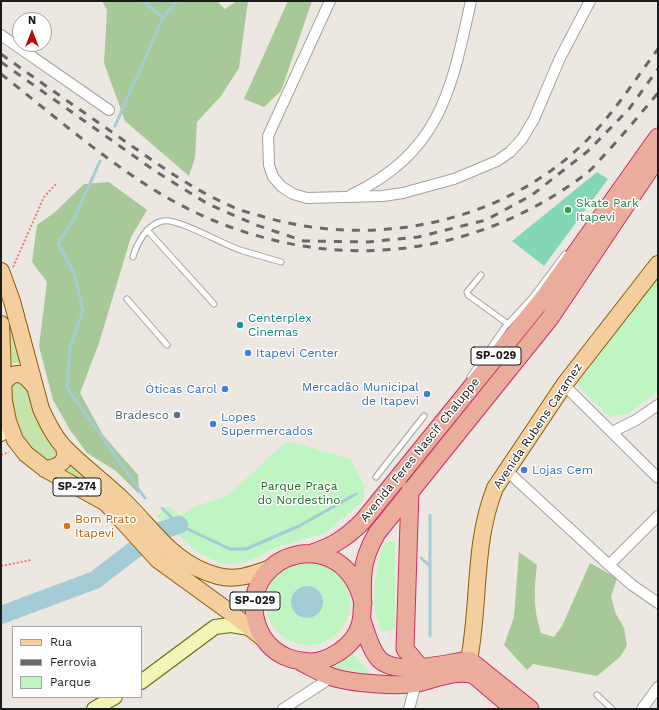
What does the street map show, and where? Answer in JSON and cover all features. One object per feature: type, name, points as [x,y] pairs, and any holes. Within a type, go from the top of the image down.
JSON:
[{"type":"highway","name":"Avenida Feres Nascif Chaluppe","points":[[312,553],[329,548],[352,532],[550,290],[608,205],[658,137]]},
{"type":"highway","name":"Avenida Feres Nascif Chaluppe","points":[[363,611],[363,572],[369,547],[377,533],[410,490],[550,318],[658,157]]},
{"type":"highway","points":[[410,490],[405,649],[418,676]]},
{"type":"highway","name":"SP-029","points":[[418,676],[386,664],[378,658],[368,639],[360,588],[353,575],[342,564],[329,557],[312,553],[299,554],[284,559],[271,568],[262,580],[256,594],[254,610],[257,625],[264,639],[279,653],[332,677],[360,682],[444,675],[468,666]]},
{"type":"highway","name":"SP-029","points":[[299,661],[316,662],[336,654],[346,648],[357,635],[363,611]]},
{"type":"highway","points":[[468,666],[474,675],[514,709]]},
{"type":"highway","points":[[468,666],[530,709]]},
{"type":"main road","name":"Avenida Rubens Caramez","points":[[468,666],[473,638],[479,563],[489,504],[506,470],[564,385],[658,264]]},
{"type":"main road","name":"SP-274","points":[[4,277],[41,409],[48,424],[64,448],[125,502],[165,546],[205,572],[234,578],[248,576],[271,568]]},
{"type":"main road","name":"SP-274","points":[[1,324],[4,427],[26,454],[45,469],[106,503],[158,560],[264,639]]},
{"type":"main road","points":[[2,385],[8,377],[20,374],[25,375],[35,387]]},
{"type":"main road","points":[[45,469],[59,466],[64,461],[66,455],[64,448]]},
{"type":"main road","points":[[142,681],[216,627],[231,625],[249,628]]},
{"type":"main road","points":[[94,709],[113,698]]},
{"type":"street","points":[[330,1],[268,136],[269,165],[273,177],[282,187],[293,194],[307,198],[383,196],[427,187],[454,179],[479,169],[510,152],[522,139],[534,120],[560,58],[590,1]]},
{"type":"street","points":[[349,196],[369,186],[404,160],[421,142],[434,124],[452,78],[471,1]]},
{"type":"street","points":[[1,35],[109,110]]},
{"type":"street","points":[[564,385],[658,478]]},
{"type":"street","points":[[612,432],[636,420],[658,405]]},
{"type":"street","points":[[506,470],[609,565],[632,585],[658,603]]},
{"type":"street","points":[[609,565],[658,516]]},
{"type":"street","points":[[409,709],[418,676]]},
{"type":"street","points":[[283,709],[332,677]]},
{"type":"street","points":[[642,709],[658,687]]},
{"type":"lane","points":[[593,219],[608,205]]},
{"type":"lane","points":[[132,257],[135,248],[147,230],[159,222],[172,221],[240,250],[281,262]]},
{"type":"lane","points":[[147,230],[214,304]]},
{"type":"lane","points":[[456,405],[473,371],[508,324],[531,299],[569,250]]},
{"type":"lane","points":[[481,275],[467,292],[468,295],[508,324]]},
{"type":"lane","points":[[127,299],[167,345]]},
{"type":"lane","points":[[376,477],[424,416]]},
{"type":"lane","points":[[596,695],[612,709]]},
{"type":"path","points":[[4,277],[44,197],[56,184]]},
{"type":"path","points":[[1,566],[31,560]]},
{"type":"green space","points":[[102,1],[217,1],[225,9],[237,1],[248,1],[239,68],[221,96],[197,122],[195,158],[189,176],[125,121],[104,63],[107,10]]},
{"type":"green space","points":[[288,1],[312,1],[281,91],[264,107],[244,99]]},
{"type":"green space","name":"Skate Park Itapevi","points":[[597,172],[608,179],[544,266],[512,241]]},
{"type":"green space","points":[[109,182],[147,210],[131,237],[99,343],[80,393],[103,435],[138,475],[139,494],[116,471],[87,453],[70,430],[53,400],[39,346],[47,282],[32,262],[37,225],[55,212],[84,184]]},
{"type":"green space","points":[[658,276],[658,391],[629,413],[610,417],[576,385]]},
{"type":"green space","points":[[6,303],[22,363],[12,363]]},
{"type":"green space","points":[[27,380],[58,447],[57,458],[45,464],[28,446],[24,439],[12,406],[13,381]]},
{"type":"green space","name":"Parque Praça do Nordestino","points":[[287,441],[351,459],[365,488],[363,501],[325,533],[275,548],[246,562],[232,564],[219,563],[200,554],[156,516],[168,506],[181,516],[193,507],[227,496]]},
{"type":"green space","points":[[74,461],[118,502],[62,473]]},
{"type":"green space","points":[[385,542],[395,542],[395,629],[382,632],[376,614],[375,595],[376,575],[382,548]]},
{"type":"green space","points":[[519,552],[537,565],[535,599],[538,624],[541,633],[554,637],[562,626],[590,563],[617,578],[611,597],[616,614],[624,628],[627,646],[620,657],[597,676],[533,664],[527,670],[504,645],[514,617]]},
{"type":"green space","points":[[308,561],[316,562],[331,568],[343,580],[349,595],[349,611],[343,626],[331,638],[316,644],[308,645],[300,644],[285,638],[273,626],[267,611],[266,603],[267,595],[273,580],[285,568],[300,562]]},
{"type":"green space","points":[[352,654],[371,674],[326,666]]},
{"type":"water","points":[[307,586],[318,591],[323,602],[318,613],[307,618],[296,613],[291,602],[296,591]]},
{"type":"waterway","points":[[143,1],[163,18],[177,1]]},
{"type":"waterway","points":[[115,126],[163,18]]},
{"type":"waterway","points":[[100,161],[74,219],[58,243],[74,273],[83,311],[70,347],[67,388],[145,498]]},
{"type":"waterway","points":[[162,508],[179,525],[230,549],[246,549],[299,526],[356,494]]},
{"type":"waterway","points":[[430,515],[430,566]]},
{"type":"waterway","points":[[159,531],[179,525]]},
{"type":"waterway","points":[[1,615],[95,580],[138,547]]},
{"type":"waterway","points":[[421,558],[430,566],[430,636]]},
{"type":"railway","points":[[1,54],[160,165],[202,192],[238,209],[261,216],[303,226],[345,230],[389,229],[431,223],[473,211],[513,194],[550,172],[583,144],[604,122],[658,49]]},
{"type":"railway","points":[[1,62],[155,171],[208,204],[256,225],[304,241],[368,242],[418,237],[486,220],[532,195],[588,151],[629,109],[658,69]]},
{"type":"railway","points":[[1,74],[106,157],[128,173],[173,201],[225,225],[278,241],[331,249],[384,250],[437,243],[489,227],[539,204],[590,171],[658,93]]},
{"type":"place","name":"Skate Park Itapevi","points":[[568,210]]},
{"type":"place","name":"Centerplex Cinemas","points":[[240,325]]},
{"type":"place","name":"Itapevi Center","points":[[248,353]]},
{"type":"place","name":"Óticas Carol","points":[[225,389]]},
{"type":"place","name":"Mercadão Municipal de Itapevi","points":[[427,394]]},
{"type":"place","name":"Bradesco","points":[[177,415]]},
{"type":"place","name":"Lopes Supermercados","points":[[213,424]]},
{"type":"place","name":"Lojas Cem","points":[[524,470]]},
{"type":"place","name":"Bom Prato Itapevi","points":[[67,526]]}]
